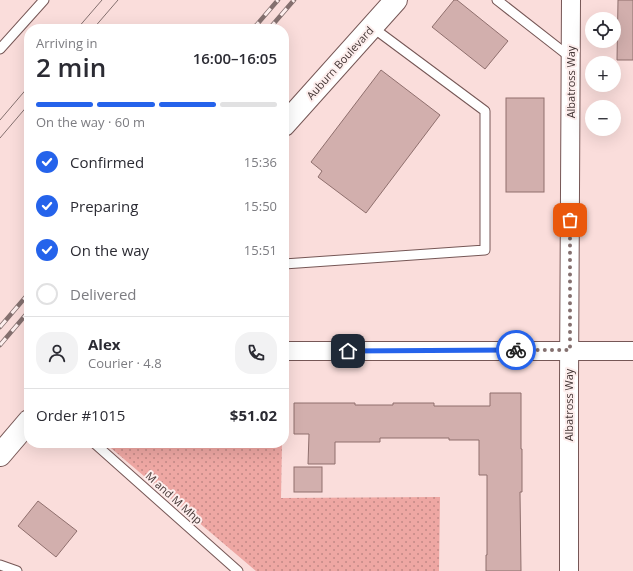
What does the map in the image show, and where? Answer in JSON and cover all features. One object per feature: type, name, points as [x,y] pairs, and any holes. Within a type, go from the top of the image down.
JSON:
[{"type":"street","name":"Auburn Boulevard","points":[[289,119],[396,0]]},
{"type":"street","name":"Albatross Way","points":[[570,571],[571,0]]},
{"type":"street","points":[[289,351],[633,351]]},
{"type":"street","points":[[0,455],[24,427]]},
{"type":"lane","points":[[0,49],[44,0]]},
{"type":"lane","points":[[497,0],[571,57]]},
{"type":"lane","points":[[289,264],[485,250],[485,111],[372,27]]},
{"type":"lane","name":"M and M Mhp","points":[[100,448],[238,571]]},
{"type":"lane","points":[[0,565],[17,571]]},
{"type":"shaded area","points":[[111,448],[282,448],[281,498],[440,497],[439,571],[256,571]]},
{"type":"building","points":[[454,0],[457,0],[508,41],[485,69],[432,27]]},
{"type":"building","points":[[618,0],[633,0],[633,60],[621,60],[621,56],[617,56],[617,48],[621,48],[621,12],[618,12]]},
{"type":"building","points":[[381,70],[440,115],[366,213],[318,177],[322,171],[311,162]]},
{"type":"building","points":[[506,98],[544,98],[544,192],[506,192]]},
{"type":"building","points":[[490,393],[521,393],[521,571],[486,571],[487,475],[479,475],[479,440],[449,440],[449,438],[380,438],[380,442],[335,442],[335,464],[308,464],[309,434],[294,434],[294,403],[355,403],[355,405],[393,405],[393,403],[434,403],[434,406],[490,406]]},
{"type":"building","points":[[294,467],[322,467],[322,492],[294,492]]},
{"type":"building","points":[[38,501],[77,531],[56,557],[18,526]]},
{"type":"tram line","points":[[81,24],[102,0]]},
{"type":"tram line","points":[[97,24],[118,0]]},
{"type":"tram line","points":[[0,120],[24,92]]},
{"type":"tram line","points":[[0,138],[24,110]]},
{"type":"railway","points":[[257,24],[278,0]]},
{"type":"railway","points":[[273,24],[294,0]]},
{"type":"railway","points":[[0,327],[24,299]]},
{"type":"railway","points":[[0,345],[24,317]]},
{"type":"way so far","points":[[516,350],[570,350],[570,220]]},
{"type":"route","points":[[348,351],[516,350]]}]
